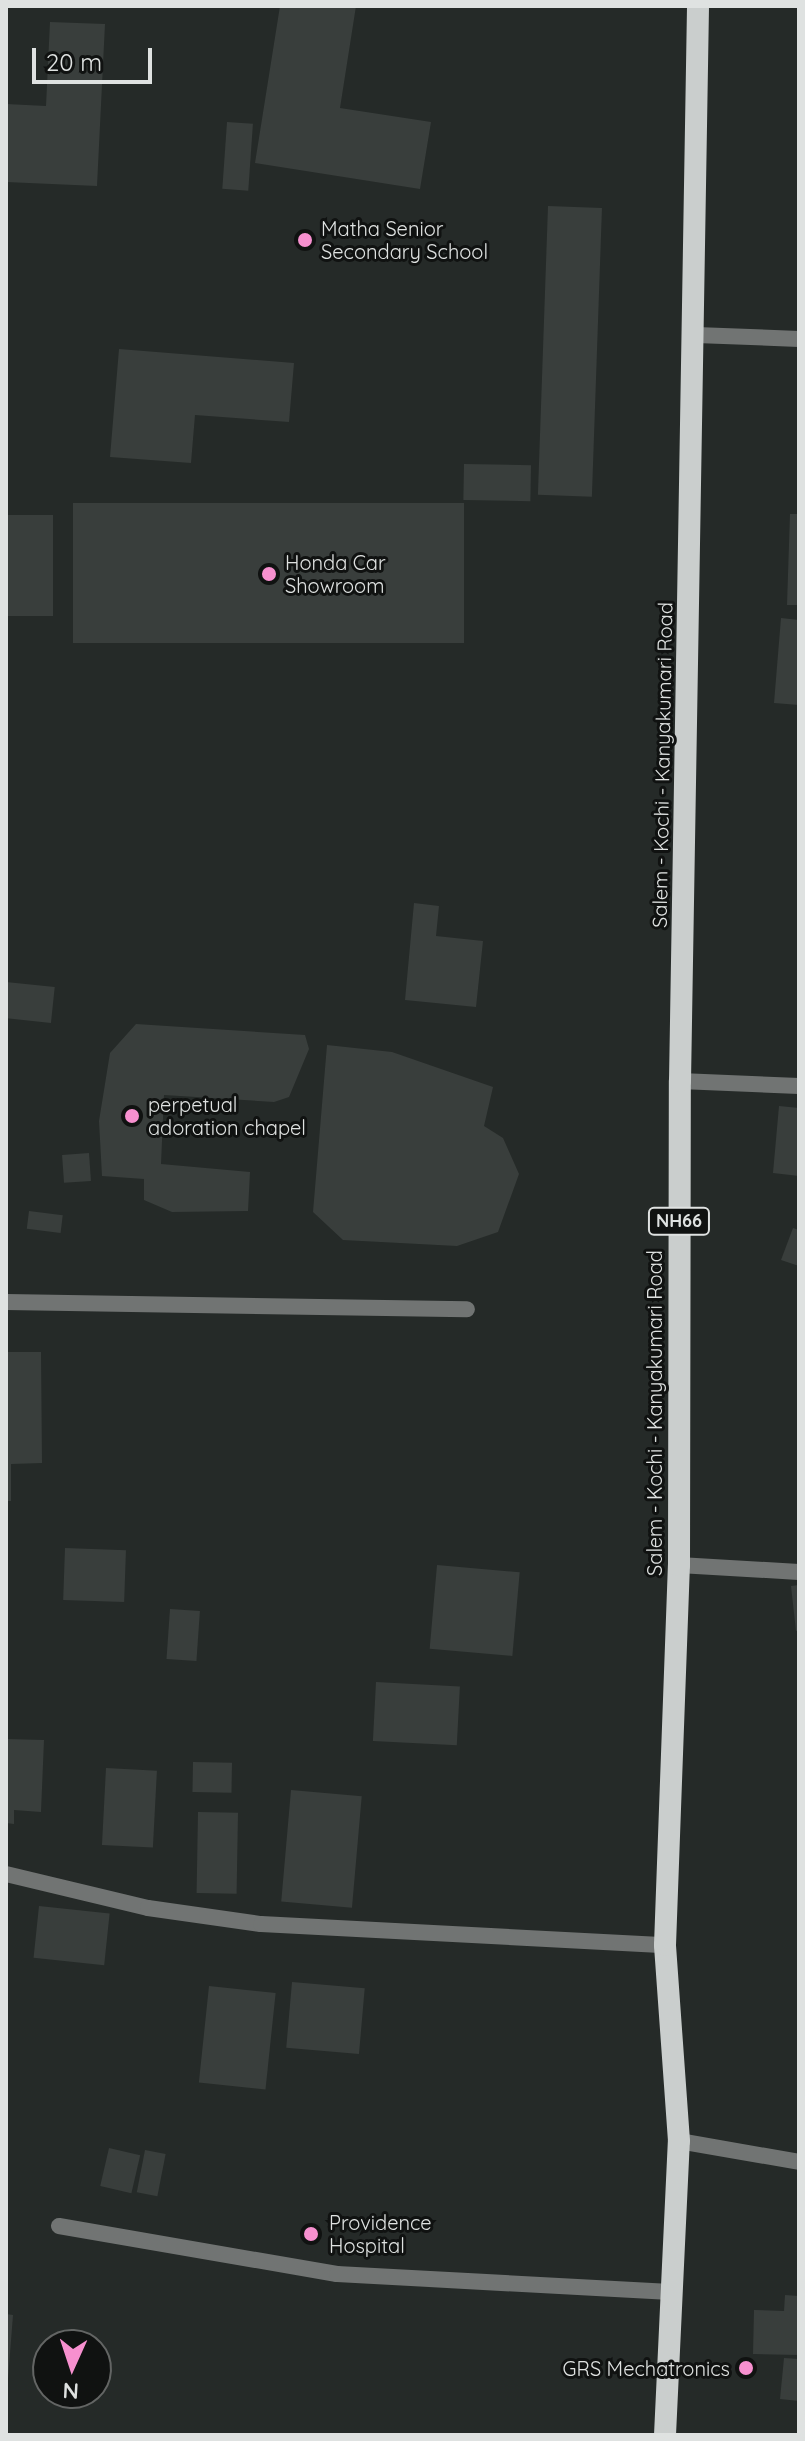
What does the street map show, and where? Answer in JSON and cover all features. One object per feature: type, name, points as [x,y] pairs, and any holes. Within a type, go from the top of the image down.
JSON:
[{"type":"highway","name":"Salem - Kochi - Kanyakumari Road","points":[[665,2435],[679,2141],[665,1945],[679,1565],[680,1081],[696,335],[698,6]]},
{"type":"street","points":[[696,335],[799,339]]},
{"type":"street","points":[[680,1081],[799,1086]]},
{"type":"street","points":[[6,1302],[467,1309]]},
{"type":"street","points":[[679,1565],[799,1572]]},
{"type":"street","points":[[6,1874],[148,1908],[261,1924],[665,1945]]},
{"type":"street","points":[[679,2141],[799,2162]]},
{"type":"street","points":[[59,2226],[337,2274],[671,2292]]},
{"type":"building","points":[[280,6],[356,6],[340,108],[431,122],[420,189],[255,163]]},
{"type":"building","points":[[50,22],[105,24],[97,186],[6,182],[6,104],[46,106]]},
{"type":"building","points":[[227,122],[253,124],[248,191],[222,189]]},
{"type":"building","points":[[548,206],[602,208],[592,497],[538,495]]},
{"type":"building","points":[[119,349],[294,363],[289,422],[195,415],[191,463],[110,457]]},
{"type":"building","points":[[464,464],[531,465],[530,501],[463,500]]},
{"type":"building","name":"Honda Car Showroom","points":[[73,503],[464,503],[464,643],[73,643]]},
{"type":"building","points":[[790,514],[799,514],[799,605],[787,605]]},
{"type":"building","points":[[6,515],[53,515],[53,616],[6,616]]},
{"type":"building","points":[[781,618],[799,620],[799,705],[774,703]]},
{"type":"building","points":[[414,903],[439,906],[436,936],[483,941],[476,1007],[405,1000]]},
{"type":"building","points":[[6,982],[55,987],[51,1023],[6,1018]]},
{"type":"building","name":"perpetual adoration chapel","points":[[136,1024],[305,1035],[309,1049],[289,1097],[274,1102],[164,1095],[161,1164],[250,1172],[248,1211],[172,1212],[144,1200],[144,1179],[102,1176],[99,1121],[110,1053]]},
{"type":"building","points":[[327,1045],[392,1052],[493,1087],[484,1126],[503,1138],[519,1174],[498,1232],[457,1246],[343,1240],[313,1212]]},
{"type":"building","points":[[779,1106],[799,1108],[799,1176],[773,1173]]},
{"type":"building","points":[[89,1153],[91,1181],[64,1183],[62,1155]]},
{"type":"building","points":[[29,1211],[63,1215],[61,1233],[27,1229]]},
{"type":"building","points":[[793,1228],[799,1230],[799,1266],[781,1260]]},
{"type":"building","points":[[6,1352],[41,1352],[42,1463],[11,1464],[11,1501],[6,1501]]},
{"type":"building","points":[[65,1548],[126,1550],[124,1602],[63,1600]]},
{"type":"building","points":[[437,1565],[520,1572],[512,1656],[430,1649]]},
{"type":"building","points":[[799,1585],[799,1630],[796,1631],[791,1586]]},
{"type":"building","points":[[170,1609],[200,1611],[196,1661],[167,1659]]},
{"type":"building","points":[[376,1682],[460,1686],[457,1745],[373,1741]]},
{"type":"building","points":[[6,1739],[44,1740],[41,1812],[14,1810],[14,1824],[6,1823]]},
{"type":"building","points":[[193,1762],[232,1763],[231,1793],[192,1792]]},
{"type":"building","points":[[106,1768],[157,1771],[153,1848],[102,1845]]},
{"type":"building","points":[[291,1790],[362,1796],[352,1908],[281,1902]]},
{"type":"building","points":[[198,1812],[238,1813],[237,1894],[197,1893]]},
{"type":"building","points":[[39,1906],[110,1913],[104,1965],[34,1958]]},
{"type":"building","points":[[292,1982],[365,1988],[359,2054],[286,2048]]},
{"type":"building","points":[[209,1986],[276,1993],[265,2089],[199,2082]]},
{"type":"building","points":[[109,2148],[140,2155],[131,2193],[100,2186]]},
{"type":"building","points":[[145,2150],[166,2154],[157,2196],[137,2192]]},
{"type":"building","points":[[785,2295],[799,2296],[799,2355],[753,2354],[754,2310],[784,2311]]},
{"type":"building","points":[[6,2314],[13,2315],[8,2379],[6,2379]]},
{"type":"building","points":[[784,2358],[799,2359],[799,2401],[780,2399]]},
{"type":"place","name":"Matha Senior Secondary School","points":[[305,240]]},
{"type":"place","name":"Honda Car Showroom","points":[[269,574]]},
{"type":"place","name":"perpetual adoration chapel","points":[[132,1116]]},
{"type":"place","name":"Providence Hospital","points":[[311,2234]]},
{"type":"place","name":"GRS Mechatronics","points":[[746,2368]]}]
